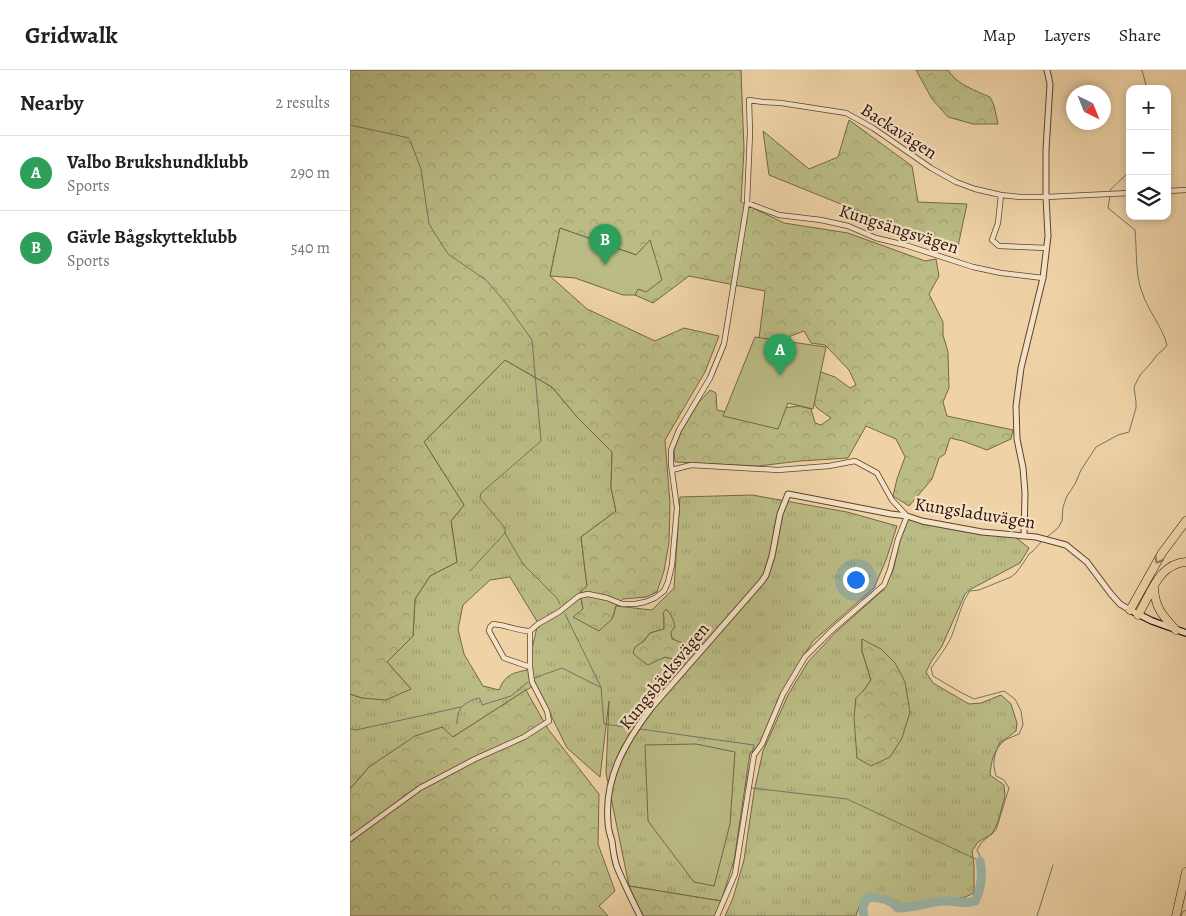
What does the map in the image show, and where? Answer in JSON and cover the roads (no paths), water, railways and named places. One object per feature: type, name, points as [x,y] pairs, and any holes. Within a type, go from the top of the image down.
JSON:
[{"type":"highway","points":[[1130,610],[1162,552],[1186,521]]},
{"type":"highway","points":[[1138,615],[1164,570],[1177,563],[1186,562]]},
{"type":"highway","points":[[1154,586],[1158,608],[1176,630]]},
{"type":"highway","points":[[1176,916],[1186,872]]},
{"type":"main road","points":[[1130,610],[1138,615],[1186,633]]},
{"type":"street","points":[[1024,536],[1025,493],[1023,468],[1017,439],[1016,406],[1021,368],[1043,278],[1047,248],[1046,150],[1050,84],[1047,70]]},
{"type":"street","name":"Backavägen","points":[[747,203],[750,132],[749,100],[846,113],[873,128],[931,168],[956,182],[1001,195],[1046,197],[1126,193]]},
{"type":"street","points":[[1171,191],[1186,190]]},
{"type":"street","points":[[1001,195],[998,223],[993,242],[998,246],[1047,248]]},
{"type":"street","points":[[530,667],[504,658],[489,632],[493,624],[511,629],[530,631],[579,596],[588,594],[607,598],[622,604],[635,604],[650,600],[664,592],[672,565],[677,508],[671,450],[677,435],[710,378],[724,344],[747,203]]},
{"type":"street","name":"Kungsängsvägen","points":[[747,203],[780,215],[821,220],[848,226],[876,238],[905,244],[973,268],[1043,278]]},
{"type":"street","points":[[672,470],[691,465],[778,470],[829,466],[855,461],[877,473],[892,500],[907,516],[898,538],[884,585],[831,631],[805,657],[784,694],[762,744],[754,756],[735,874],[718,916]]},
{"type":"street","name":"Kungsladuvägen","points":[[788,494],[907,516],[946,526],[982,532],[1036,537],[1066,545],[1087,562],[1111,594],[1120,604],[1130,610]]},
{"type":"street","name":"Kungsbäcksvägen","points":[[640,916],[629,896],[617,865],[608,823],[610,788],[617,764],[622,751],[636,728],[652,707],[766,575],[772,556],[780,514],[788,494]]},
{"type":"street","points":[[350,838],[420,788],[475,759],[524,737],[549,721],[532,682],[530,631]]},
{"type":"waterway","points":[[1142,70],[1146,85]]},
{"type":"waterway","points":[[350,125],[409,138]]},
{"type":"waterway","points":[[410,140],[421,169],[429,224],[448,254],[486,280],[505,302],[532,340],[541,441],[481,493],[480,498],[505,528],[505,533],[523,564],[557,598],[560,604]]},
{"type":"waterway","points":[[1110,192],[1126,175]]},
{"type":"waterway","points":[[1047,537],[1058,528],[1062,521],[1063,507],[1067,496],[1096,447],[1118,435],[1129,432],[1136,408],[1134,387],[1140,375],[1167,345],[1140,285],[1137,270],[1135,230],[1108,208],[1110,196]]},
{"type":"waterway","points":[[470,571],[505,533]]},
{"type":"waterway","points":[[980,861],[977,850],[981,843],[996,830],[1009,788],[1004,780],[996,776],[994,766],[995,755],[1000,742],[1019,734],[1023,725],[1021,711],[1015,699],[1004,691],[974,699],[933,676],[931,668],[950,639],[962,606],[970,591],[979,590],[1011,577],[1042,541]]},
{"type":"waterway","points":[[565,614],[601,687],[604,724],[625,727]]},
{"type":"waterway","points":[[534,678],[562,668],[600,687]]},
{"type":"waterway","points":[[457,724],[458,714],[468,702],[478,698],[482,705],[511,696],[528,682]]},
{"type":"waterway","points":[[350,729],[356,730],[461,707]]},
{"type":"waterway","points":[[640,729],[754,745],[752,754]]},
{"type":"waterway","points":[[746,788],[749,770]]},
{"type":"waterway","points":[[752,788],[847,799],[980,861]]},
{"type":"waterway","points":[[864,916],[865,901],[869,897],[885,899],[898,908],[943,901],[967,903],[975,901],[981,881],[980,861]]},
{"type":"waterway","points":[[1037,916],[1053,865]]},
{"type":"place","name":"Gävle Bågskytteklubb","points":[[605,265]]},
{"type":"place","name":"Valbo Brukshundklubb","points":[[780,375]]}]
